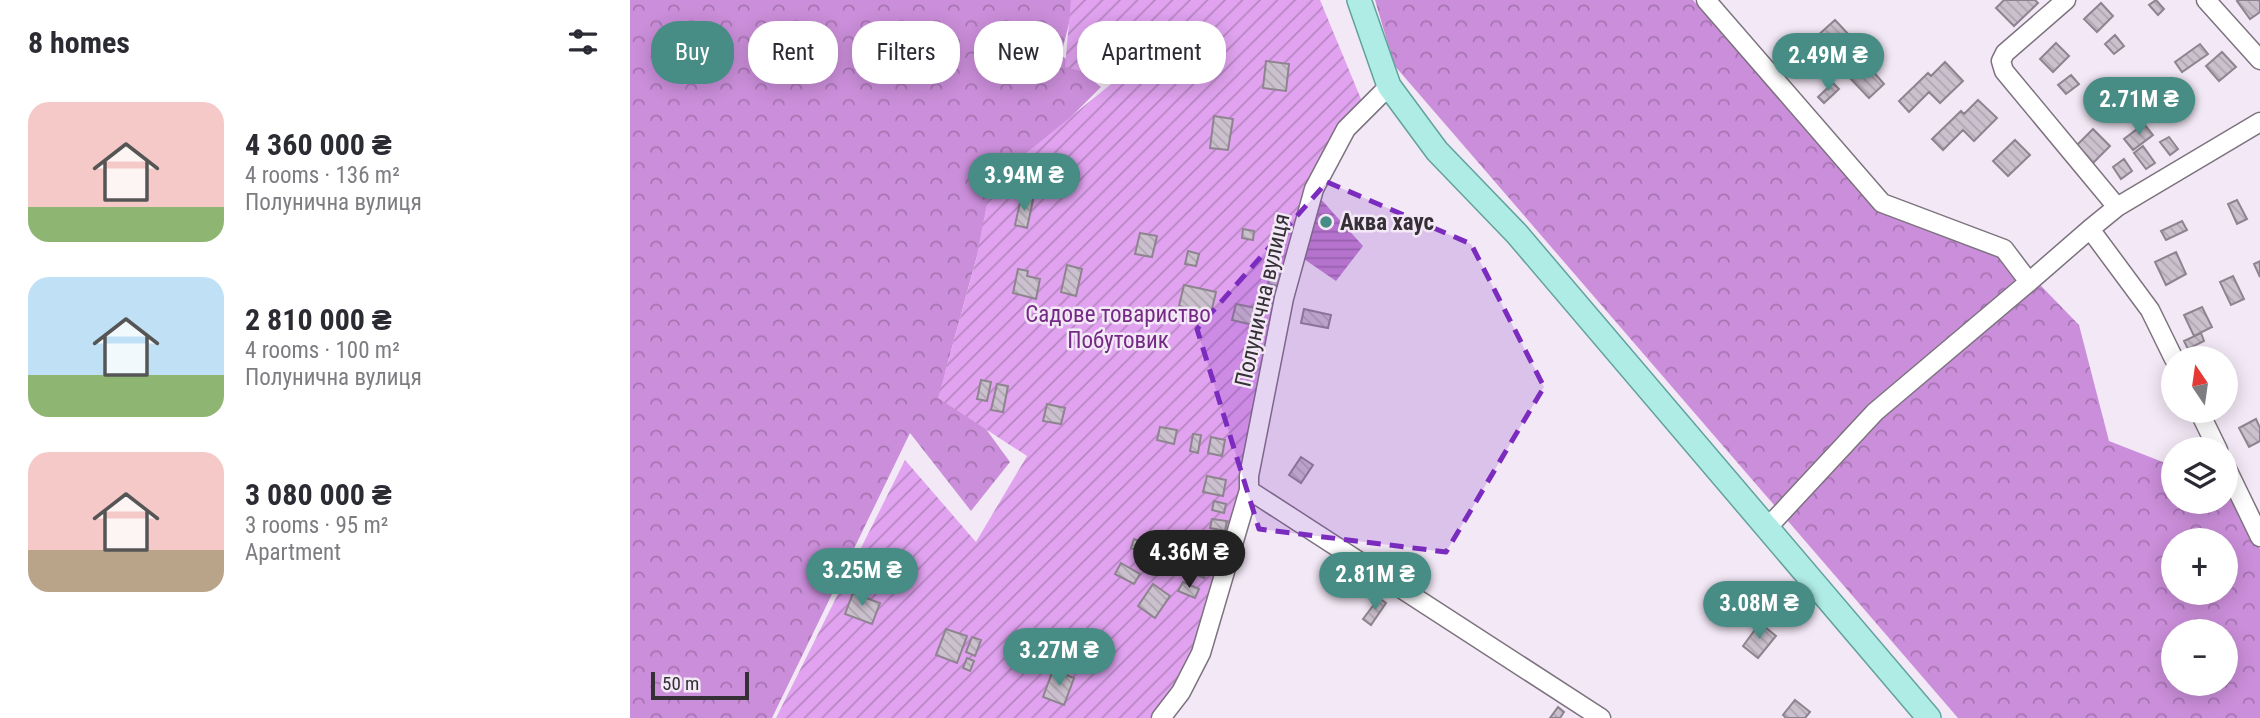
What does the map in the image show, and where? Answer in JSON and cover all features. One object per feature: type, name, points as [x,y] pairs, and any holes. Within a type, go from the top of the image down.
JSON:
[{"type":"main road","points":[[1359,0],[1389,86],[1437,151],[1517,234],[1928,718]]},
{"type":"street","points":[[1706,0],[1882,203],[2004,249],[2029,282]]},
{"type":"street","points":[[2066,0],[2005,53],[2001,61],[2004,71],[2117,206]]},
{"type":"street","points":[[2206,0],[2260,60]]},
{"type":"street","name":"Полунична вулиця","points":[[1161,718],[1181,692],[1201,653],[1249,490],[1248,477],[1284,298],[1314,189],[1346,129],[1389,86]]},
{"type":"street","points":[[1768,527],[1875,412],[2117,206],[2260,122]]},
{"type":"street","points":[[2090,229],[2150,310],[2168,346]]},
{"type":"street","points":[[1249,490],[1601,718]]},
{"type":"street","points":[[2238,492],[2260,537]]},
{"type":"highlighted area","points":[[1327,182],[1471,244],[1544,387],[1446,552],[1259,529],[1197,329]]},
{"type":"green space","points":[[630,0],[1075,0],[1063,47],[1063,21],[974,21],[974,84],[1063,84],[1063,57],[1077,68],[1077,84],[1097,84],[1101,87],[994,194],[945,373],[1010,462],[971,511],[910,433],[772,718],[630,718]]},
{"type":"green space","name":"Садове товариство Побутовик","points":[[1071,0],[1320,0],[1361,99],[1340,130],[1259,401],[1214,600],[1188,673],[1154,718],[776,718],[905,460],[976,542],[1027,456],[938,398],[976,260],[991,182],[1111,84],[1226,84],[1226,21],[1077,21],[1077,70],[1065,67]]},
{"type":"green space","points":[[1375,0],[1693,0],[1882,211],[2015,259],[2079,325],[2109,441],[2161,461],[2161,514],[2238,512],[2260,549],[2260,718],[1958,718],[1394,65]]},
{"type":"shaded area","name":"Аква хаус","points":[[1319,197],[1363,246],[1336,281],[1301,257]]},
{"type":"building","points":[[2004,0],[2035,0],[2038,3],[2014,26],[1996,8]]},
{"type":"building","points":[[2156,0],[2164,9],[2158,15],[2149,5]]},
{"type":"building","points":[[2260,0],[2260,12],[2250,19],[2237,1]]},
{"type":"building","points":[[2101,3],[2113,16],[2097,32],[2084,19]]},
{"type":"building","points":[[1835,20],[1850,36],[1831,53],[1816,37]]},
{"type":"building","points":[[2115,35],[2124,46],[2114,54],[2105,44]]},
{"type":"building","points":[[2056,43],[2069,56],[2053,72],[2040,59]]},
{"type":"building","points":[[2200,44],[2208,54],[2182,72],[2175,62]]},
{"type":"building","points":[[2222,52],[2236,67],[2219,81],[2206,66]]},
{"type":"building","points":[[1266,61],[1289,64],[1286,91],[1263,88]]},
{"type":"building","points":[[1864,61],[1884,84],[1869,98],[1848,76]]},
{"type":"building","points":[[1945,62],[1963,81],[1940,103],[1929,92],[1909,112],[1899,101],[1928,73],[1931,76]]},
{"type":"building","points":[[2071,75],[2079,84],[2066,94],[2058,85]]},
{"type":"building","points":[[1833,83],[1839,89],[1824,103],[1818,97]]},
{"type":"building","points":[[2137,97],[2154,117],[2149,121],[2133,101]]},
{"type":"building","points":[[1978,100],[1997,118],[1974,141],[1963,130],[1943,150],[1932,139],[1961,111],[1964,114]]},
{"type":"building","points":[[1214,116],[1233,119],[1228,150],[1210,148]]},
{"type":"building","points":[[2144,124],[2153,135],[2133,150],[2124,139]]},
{"type":"building","points":[[2093,129],[2110,146],[2092,164],[2075,147]]},
{"type":"building","points":[[2169,137],[2178,149],[2170,155],[2160,142]]},
{"type":"building","points":[[2015,140],[2030,155],[2008,176],[1993,161]]},
{"type":"building","points":[[2143,146],[2155,163],[2146,169],[2134,153]]},
{"type":"building","points":[[2124,159],[2132,171],[2121,179],[2113,167]]},
{"type":"building","points":[[1021,198],[1033,200],[1027,228],[1015,225]]},
{"type":"building","points":[[2237,200],[2247,219],[2237,224],[2228,204]]},
{"type":"building","points":[[2182,221],[2187,230],[2166,240],[2161,231]]},
{"type":"building","points":[[1243,229],[1254,231],[1253,240],[1242,238]]},
{"type":"building","points":[[1140,233],[1157,236],[1152,257],[1135,254]]},
{"type":"building","points":[[1188,251],[1199,254],[1196,266],[1185,264]]},
{"type":"building","points":[[2176,252],[2186,274],[2166,285],[2155,262]]},
{"type":"building","points":[[2260,261],[2260,277],[2254,264]]},
{"type":"building","points":[[1067,265],[1082,269],[1076,296],[1061,292]]},
{"type":"building","points":[[1018,269],[1028,271],[1027,276],[1040,279],[1036,299],[1013,293]]},
{"type":"building","points":[[1270,273],[1281,275],[1278,286],[1268,284]]},
{"type":"building","points":[[2233,276],[2244,299],[2231,305],[2220,282]]},
{"type":"building","points":[[1184,285],[1216,292],[1211,313],[1179,306]]},
{"type":"building","points":[[1236,304],[1261,309],[1259,318],[1255,318],[1253,325],[1232,320]]},
{"type":"building","points":[[2202,307],[2212,327],[2194,336],[2184,315]]},
{"type":"building","points":[[1304,309],[1331,315],[1328,328],[1301,323]]},
{"type":"building","points":[[2201,333],[2204,341],[2186,346],[2184,341]]},
{"type":"building","points":[[981,380],[991,382],[987,401],[977,399]]},
{"type":"building","points":[[997,384],[1008,386],[1003,412],[991,410]]},
{"type":"building","points":[[1047,404],[1065,408],[1061,424],[1043,421]]},
{"type":"building","points":[[2256,419],[2260,428],[2260,441],[2249,447],[2239,428]]},
{"type":"building","points":[[1160,427],[1177,430],[1174,444],[1157,440]]},
{"type":"building","points":[[1193,434],[1201,435],[1198,453],[1190,451]]},
{"type":"building","points":[[1211,437],[1225,440],[1222,456],[1208,453]]},
{"type":"building","points":[[1301,457],[1313,465],[1301,483],[1289,475]]},
{"type":"building","points":[[1207,476],[1226,480],[1223,496],[1203,492]]},
{"type":"building","points":[[1214,501],[1226,504],[1224,513],[1212,510]]},
{"type":"building","points":[[1212,519],[1227,521],[1225,531],[1210,528]]},
{"type":"building","points":[[1134,539],[1150,546],[1147,554],[1131,548]]},
{"type":"building","points":[[1200,549],[1213,555],[1204,578],[1190,572]]},
{"type":"building","points":[[1121,563],[1140,574],[1134,584],[1115,574]]},
{"type":"building","points":[[1183,582],[1199,589],[1195,598],[1178,591]]},
{"type":"building","points":[[1153,584],[1170,596],[1155,618],[1138,606]]},
{"type":"building","points":[[853,593],[880,603],[872,624],[845,614]]},
{"type":"building","points":[[1379,598],[1386,603],[1371,625],[1363,619]]},
{"type":"building","points":[[1760,623],[1776,636],[1758,658],[1743,646]]},
{"type":"building","points":[[946,629],[967,636],[957,663],[936,655]]},
{"type":"building","points":[[972,637],[981,640],[975,656],[966,652]]},
{"type":"building","points":[[967,658],[974,661],[970,671],[963,668]]},
{"type":"building","points":[[1053,670],[1074,678],[1064,705],[1043,697]]},
{"type":"building","points":[[1795,700],[1810,712],[1805,718],[1786,718],[1783,715]]},
{"type":"building","points":[[1558,707],[1564,712],[1560,718],[1550,718]]},
{"type":"place","name":"Аква хаус","points":[[1326,222]]}]
